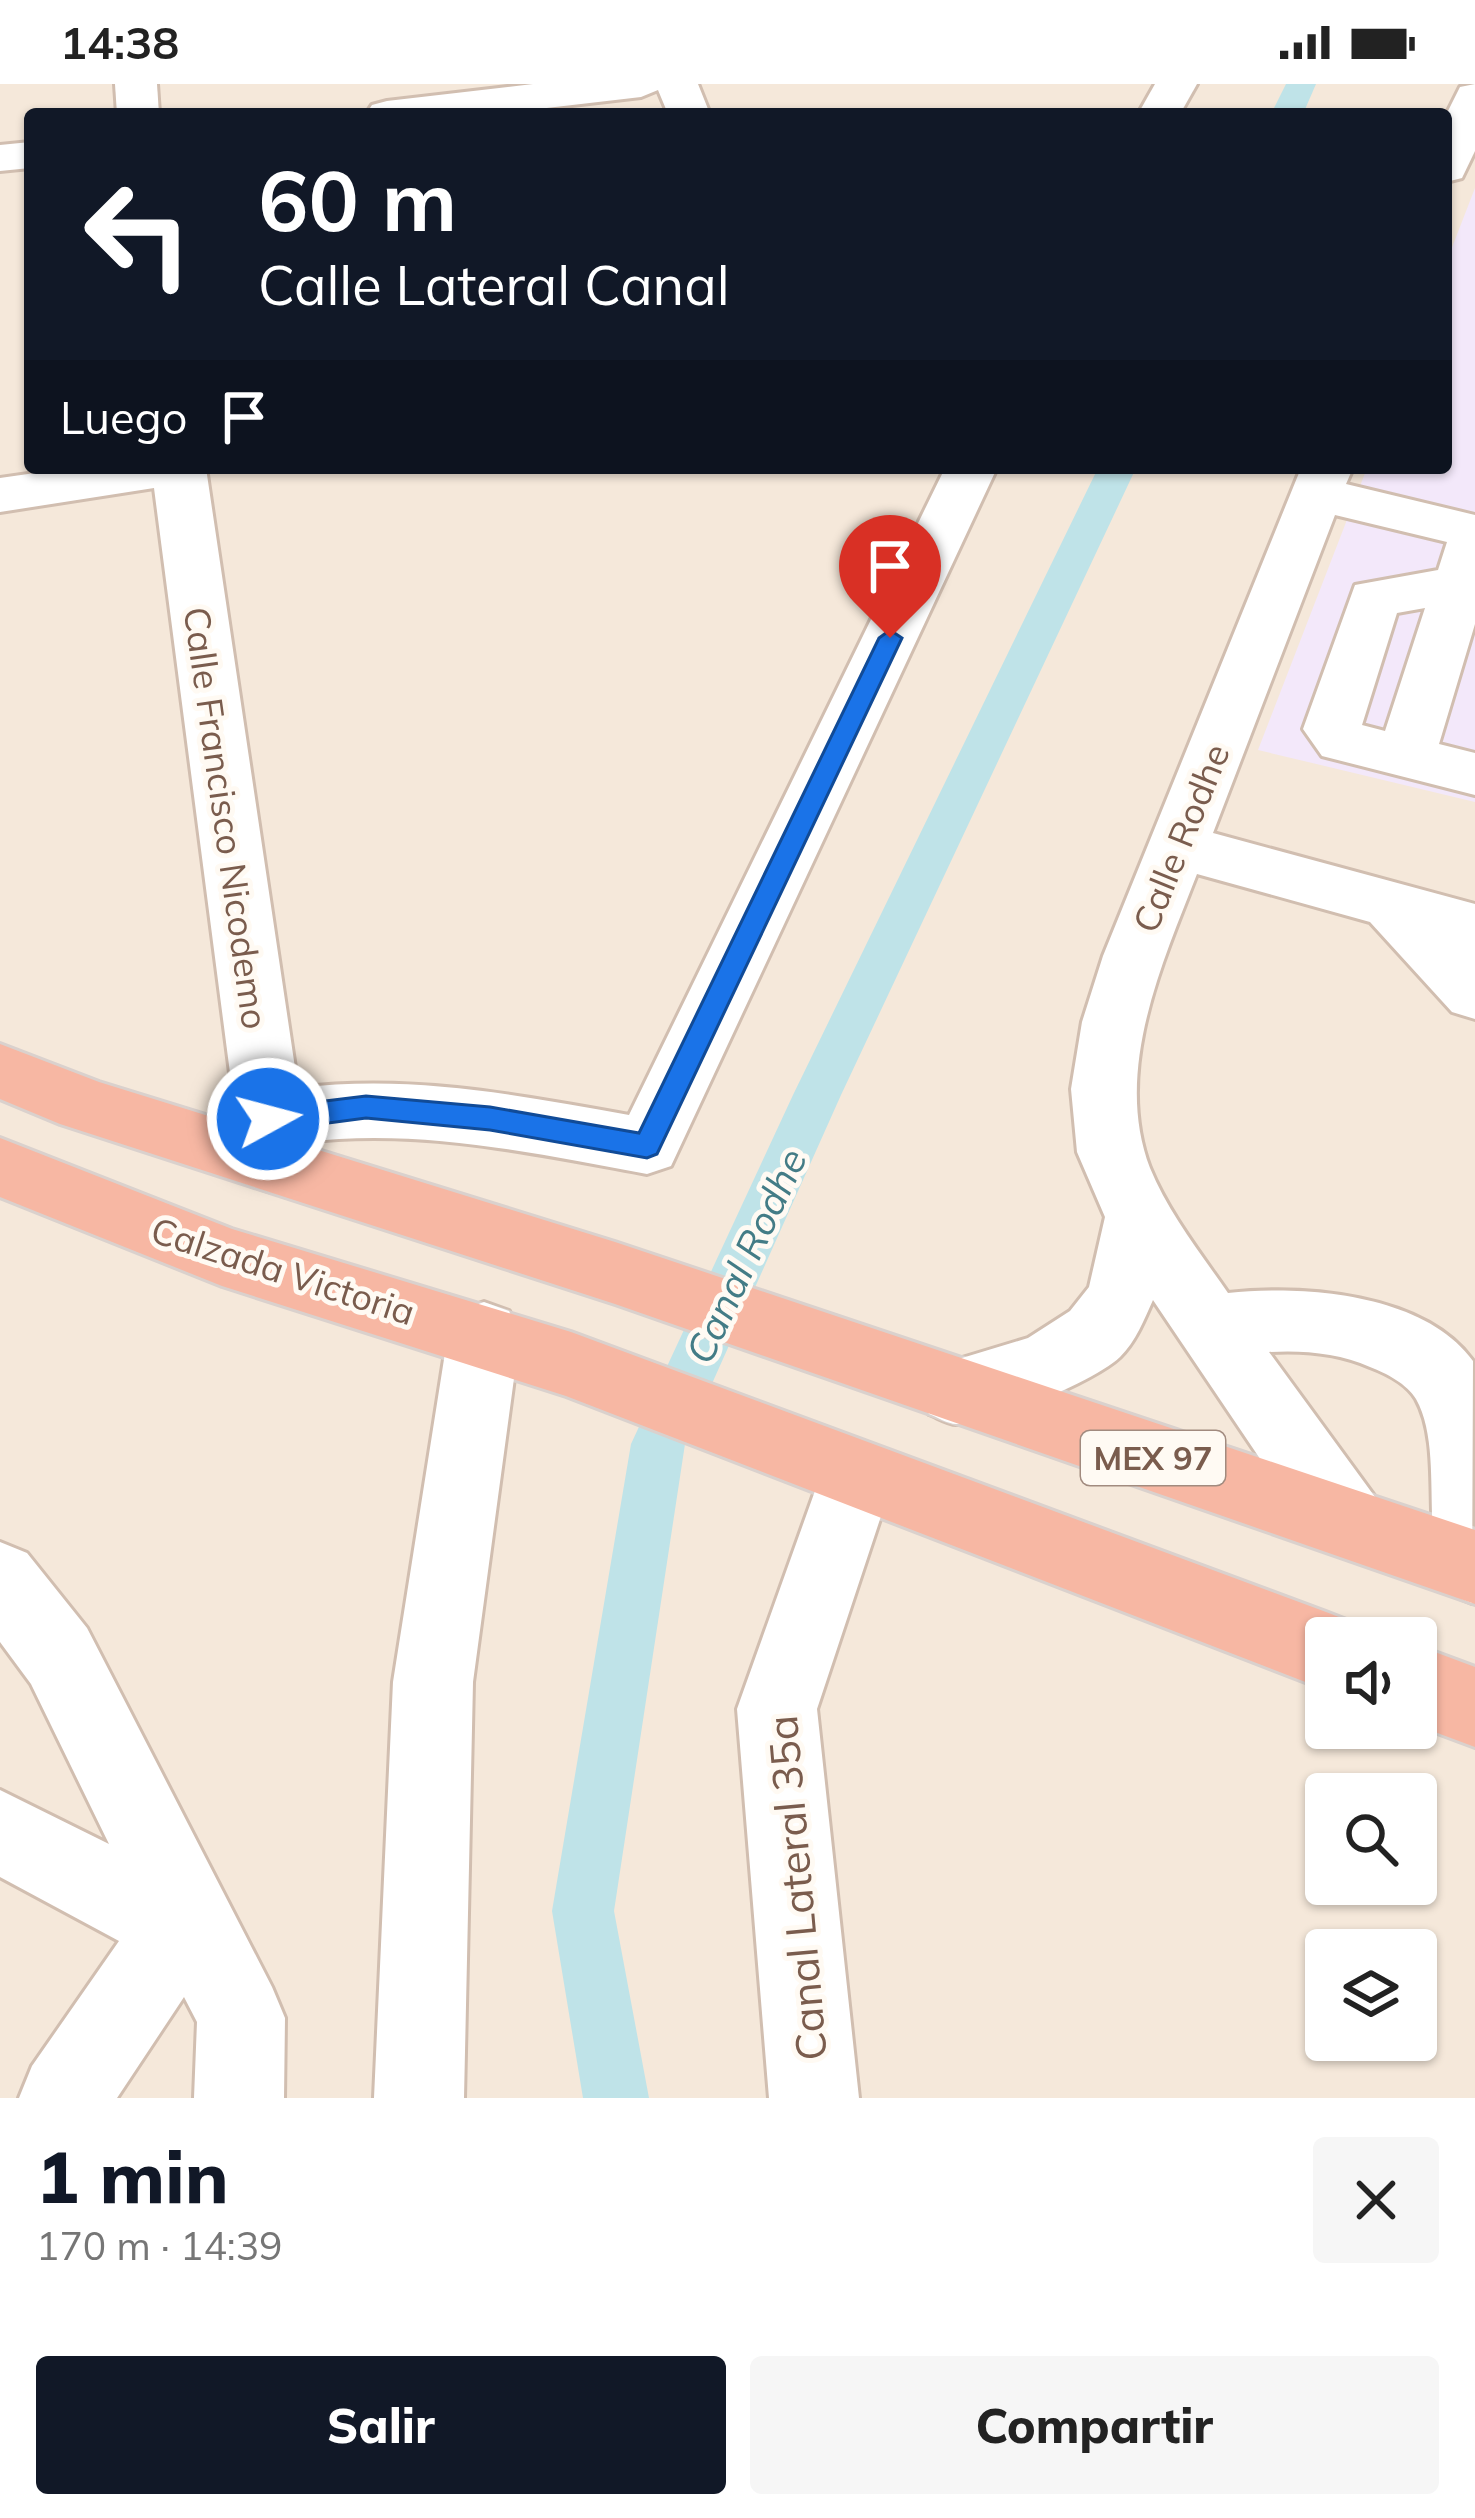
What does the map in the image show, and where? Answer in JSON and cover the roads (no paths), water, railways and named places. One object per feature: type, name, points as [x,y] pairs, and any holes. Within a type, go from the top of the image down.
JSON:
[{"type":"highway","name":"MEX 97","points":[[0,1071],[83,1105],[270,1144],[615,1273],[1474,1566]]},
{"type":"highway","name":"Calzada Victoria","points":[[10,1179],[222,1256],[484,1334],[824,1462]]},
{"type":"highway","points":[[824,1462],[1305,1643]]},
{"type":"highway","points":[[1437,1693],[1475,1707]]},
{"type":"street","points":[[438,108],[641,84]]},
{"type":"street","points":[[1452,155],[1475,96]]},
{"type":"street","points":[[0,495],[138,474]]},
{"type":"street","name":"Calle Francisco Nicodemo","points":[[179,474],[270,1144]]},
{"type":"street","points":[[270,1144],[366,1107],[490,1118],[647,1146],[968,474]]},
{"type":"street","points":[[1322,481],[1470,556]]},
{"type":"street","name":"Calle Rodhe","points":[[1322,481],[1113,1019],[1106,1071],[1107,1137],[1140,1216],[1209,1327],[1348,1523]]},
{"type":"street","points":[[1470,556],[1369,604],[1332,729],[1342,741],[1475,773]]},
{"type":"street","points":[[1406,756],[1470,556]]},
{"type":"street","points":[[1178,846],[1475,928]]},
{"type":"street","points":[[1390,904],[1475,994]]},
{"type":"street","points":[[955,1391],[1049,1366],[1104,1330],[1124,1290],[1140,1216]]},
{"type":"street","points":[[1209,1327],[1300,1319],[1357,1328],[1417,1355],[1445,1379],[1457,1415],[1474,1566]]},
{"type":"street","points":[[419,2098],[433,1682],[484,1334]]},
{"type":"street","name":"Canal Lateral 35a","points":[[814,2098],[777,1708],[824,1462]]},
{"type":"street","points":[[0,1579],[59,1656],[185,1920],[241,2018],[239,2098]]},
{"type":"street","points":[[0,1832],[185,1920]]},
{"type":"street","points":[[64,2098],[185,1920]]},
{"type":"waterway","name":"Canal Rodhe","points":[[1290,108],[1301,84]]},
{"type":"waterway","name":"Canal Rodhe","points":[[616,2098],[583,1911],[658,1444],[817,1095],[1114,474]]}]
